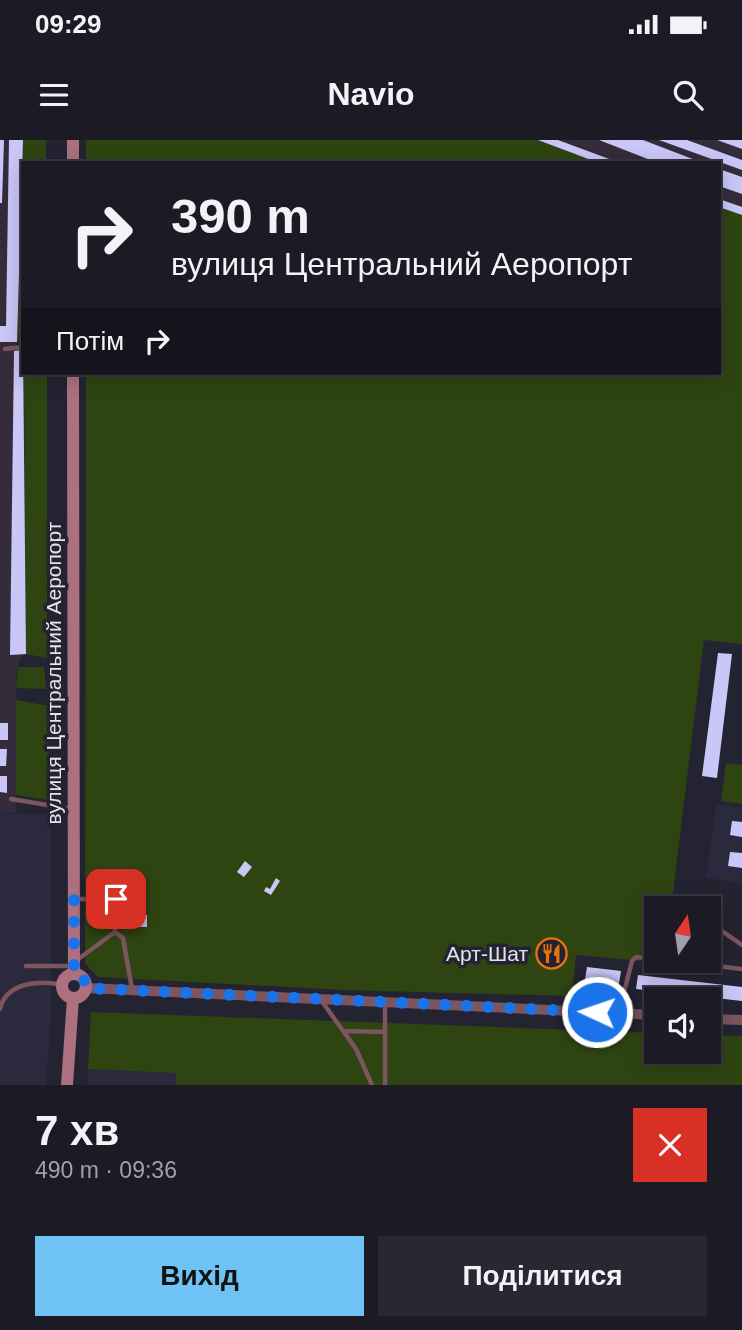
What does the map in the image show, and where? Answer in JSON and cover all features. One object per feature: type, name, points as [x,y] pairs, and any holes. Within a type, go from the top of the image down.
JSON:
[{"type":"main road","points":[[73,140],[73,161]]},
{"type":"main road","name":"вулиця Центральний Аеропорт","points":[[73,375],[74,968]]},
{"type":"main road","points":[[74,968],[84,979],[86,988],[81,997],[74,998],[65,995],[62,985],[74,968]]},
{"type":"main road","points":[[67,1085],[74,998]]},
{"type":"street","points":[[86,988],[644,1014]]},
{"type":"street","points":[[721,1019],[742,1020]]},
{"type":"lane","points":[[5,349],[21,347]]},
{"type":"lane","points":[[11,799],[74,810]]},
{"type":"lane","points":[[74,899],[116,899],[116,914]]},
{"type":"lane","points":[[26,966],[74,968],[116,929],[123,938],[132,990]]},
{"type":"lane","points":[[721,930],[742,945]]},
{"type":"lane","points":[[619,1013],[632,961],[636,957],[644,958]]},
{"type":"lane","points":[[721,967],[742,970]]},
{"type":"lane","points":[[0,1009],[5,996],[18,987],[39,983],[62,985]]},
{"type":"lane","points":[[320,999],[356,1049],[372,1085]]},
{"type":"lane","points":[[385,1002],[385,1085]]},
{"type":"lane","points":[[344,1031],[384,1032]]},
{"type":"shaded area","points":[[0,140],[22,140],[16,333],[17,347],[21,349],[21,375],[24,375],[26,654],[20,659],[16,674],[16,812],[0,812]]},
{"type":"shaded area","points":[[537,140],[742,140],[742,215],[721,208],[721,161],[594,161]]},
{"type":"shaded area","points":[[716,805],[742,808],[742,883],[706,878]]},
{"type":"shaded area","points":[[0,812],[51,815],[51,1016],[46,1085],[0,1085]]},
{"type":"shaded area","points":[[88,1069],[177,1073],[176,1085],[87,1085]]},
{"type":"green space","points":[[23,140],[46,140],[46,161],[22,161]]},
{"type":"green space","points":[[86,140],[537,140],[594,161],[86,161]]},
{"type":"green space","points":[[21,207],[21,341],[17,342]]},
{"type":"green space","points":[[721,208],[742,215],[742,644],[704,640],[672,896],[644,896],[644,961],[576,955],[572,996],[343,990],[98,977],[85,963],[86,375],[721,375]]},
{"type":"green space","points":[[24,375],[47,375],[47,658],[26,654]]},
{"type":"green space","points":[[18,667],[44,667],[46,689],[16,688]]},
{"type":"green space","points":[[16,700],[49,706],[48,800],[16,795]]},
{"type":"green space","points":[[726,763],[742,765],[742,804],[721,801]]},
{"type":"green space","points":[[91,1012],[644,1033],[644,1064],[721,1064],[721,1035],[742,1036],[742,1085],[176,1085],[176,1073],[88,1069]]},
{"type":"building","points":[[0,140],[4,140],[2,203],[0,203]]},
{"type":"building","points":[[9,140],[23,140],[17,342],[0,342],[0,326],[6,326]]},
{"type":"building","points":[[538,140],[558,140],[615,161],[594,161]]},
{"type":"building","points":[[599,140],[643,140],[698,161],[653,161]]},
{"type":"building","points":[[659,140],[687,140],[742,160],[742,170]]},
{"type":"building","points":[[717,140],[742,140],[742,149]]},
{"type":"building","points":[[721,170],[742,177],[742,194],[721,187]]},
{"type":"building","points":[[721,200],[742,207],[742,215],[721,208]]},
{"type":"building","points":[[21,350],[21,375],[23,375],[26,654],[10,655],[14,351]]},
{"type":"building","points":[[718,653],[732,654],[717,778],[702,776]]},
{"type":"building","points":[[0,723],[8,723],[8,740],[0,740]]},
{"type":"building","points":[[0,749],[7,749],[6,766],[0,766]]},
{"type":"building","points":[[0,776],[7,776],[7,793],[0,792]]},
{"type":"building","points":[[732,821],[742,822],[742,837],[730,835]]},
{"type":"building","points":[[730,852],[742,853],[742,868],[728,866]]},
{"type":"building","points":[[245,861],[252,867],[244,877],[237,872]]},
{"type":"building","points":[[276,878],[280,881],[271,895],[264,891],[266,887],[270,889]]},
{"type":"building","points":[[107,914],[147,915],[147,927],[106,926]]},
{"type":"building","name":"Арт-Шат","points":[[540,945],[565,951],[562,961],[538,956]]},
{"type":"building","points":[[587,967],[621,971],[618,990],[584,986]]},
{"type":"building","points":[[638,975],[742,987],[742,1001],[721,999],[721,987],[636,989]]},
{"type":"place","name":"Арт-Шат","points":[[551,954]]},
{"type":"route","points":[[116,899],[74,899],[74,974],[82,976],[86,988],[597,1012]]}]
